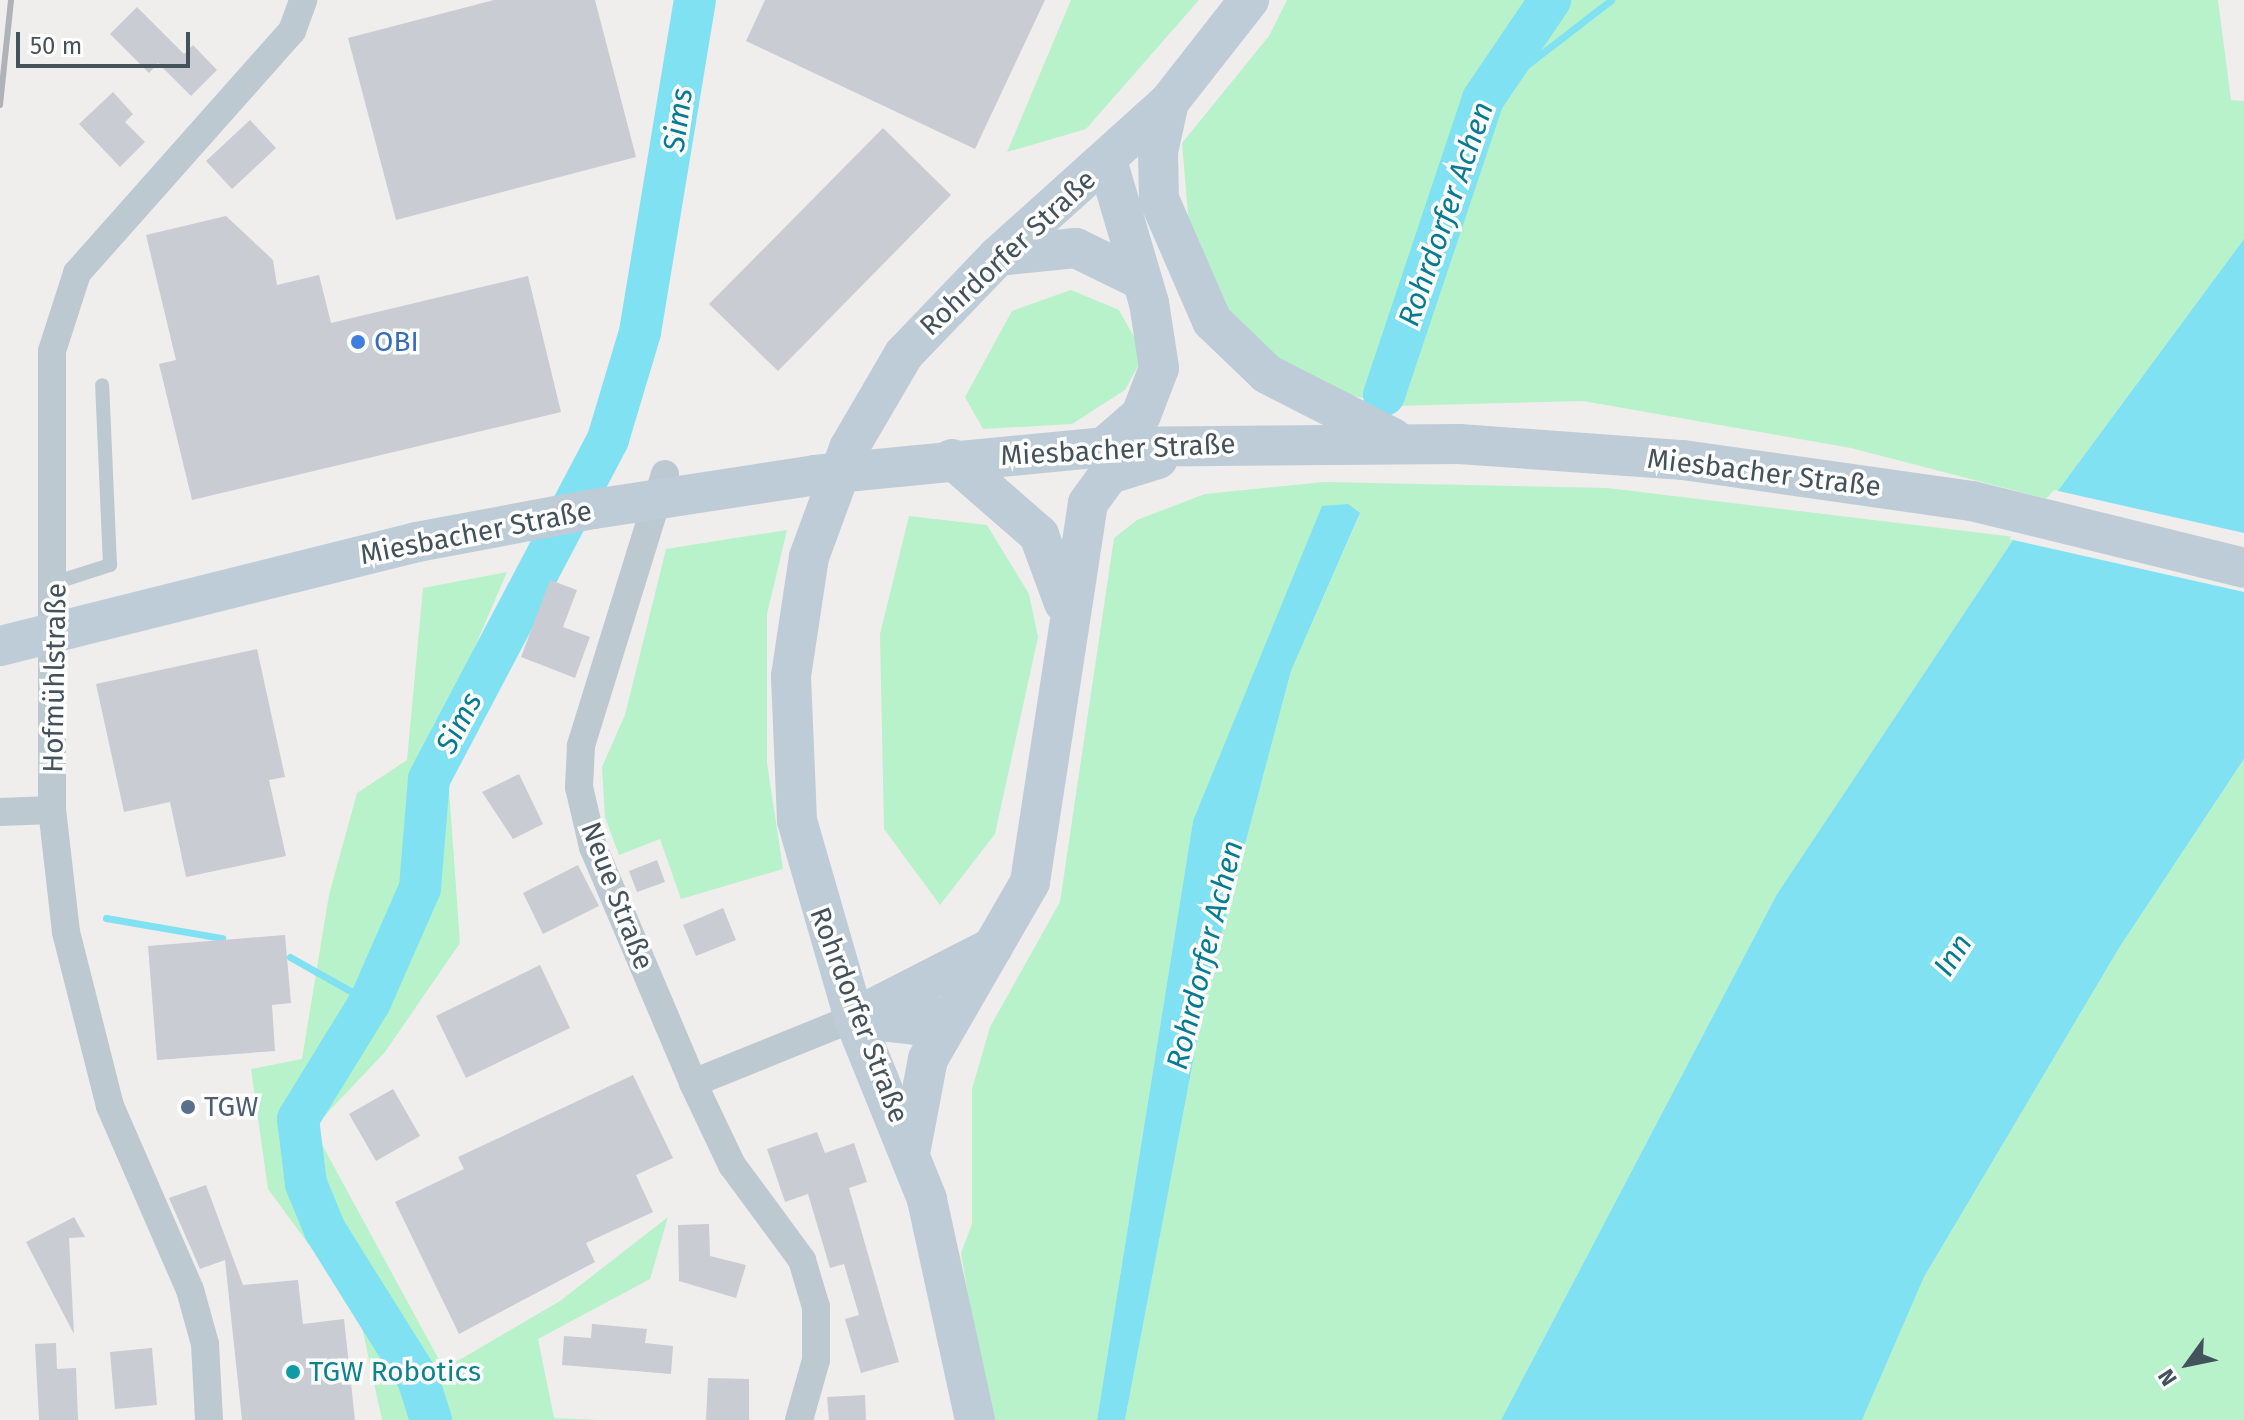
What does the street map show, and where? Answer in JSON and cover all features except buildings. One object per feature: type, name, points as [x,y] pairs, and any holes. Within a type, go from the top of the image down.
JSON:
[{"type":"main road","name":"Rohrdorfer Straße","points":[[975,1420],[911,1151],[854,1018],[814,895],[789,752],[791,676],[809,557],[849,448],[904,354],[998,256],[1169,102],[1249,0]]},
{"type":"main road","points":[[1169,102],[1158,152],[1159,199],[1193,290],[1236,349],[1308,398],[1403,443]]},
{"type":"main road","points":[[1113,155],[1159,199]]},
{"type":"main road","points":[[1104,447],[1141,415],[1159,368],[1113,155]]},
{"type":"main road","points":[[998,256],[1076,248],[1139,279]]},
{"type":"main road","points":[[911,1151],[918,1093],[948,1015],[997,944],[1030,882],[1040,835],[1067,619],[1088,503],[1109,474],[1170,457],[1250,455],[1283,442]]},
{"type":"main road","name":"Miesbacher Straße","points":[[0,646],[417,542],[944,460],[1104,447],[1283,442],[1403,443],[1683,460],[1972,501],[2244,568]]},
{"type":"main road","points":[[944,460],[1039,535],[1056,569],[1067,619]]},
{"type":"main road","points":[[854,1018],[966,966],[997,944]]},
{"type":"main road","points":[[854,1018],[905,1025],[948,1015]]},
{"type":"street","name":"Hofmühlstraße","points":[[209,1420],[205,1344],[190,1290],[110,1106],[71,967],[52,810],[57,582],[52,351],[60,306],[77,273],[137,197],[292,31],[303,0]]},
{"type":"street","name":"Neue Straße","points":[[665,474],[581,746],[579,787],[593,847],[693,1083],[732,1165],[802,1260],[816,1307],[816,1360],[799,1420]]},
{"type":"street","points":[[0,812],[52,810]]},
{"type":"street","points":[[693,1083],[854,1018]]},
{"type":"lane","points":[[57,582],[110,565],[102,385]]},
{"type":"green space","points":[[1071,0],[1199,0],[1086,129],[1007,152]]},
{"type":"green space","points":[[1287,0],[2218,0],[2231,100],[2244,101],[2244,239],[2051,500],[1851,448],[1583,401],[1394,406],[1323,388],[1229,325],[1190,237],[1182,143],[1269,36]]},
{"type":"green space","points":[[1071,290],[1119,310],[1144,355],[1125,390],[1072,424],[983,429],[965,397],[1012,311]]},
{"type":"green space","points":[[1324,482],[1607,488],[2015,537],[1777,894],[1501,1420],[1125,1420],[1207,988],[1291,671],[1360,514],[1193,821],[1097,1420],[989,1420],[961,1253],[972,1224],[972,1089],[990,1027],[1060,902],[1114,538],[1137,520],[1205,494]]},
{"type":"green space","points":[[909,516],[987,525],[1029,594],[1038,637],[995,834],[940,905],[884,829],[880,634]]},
{"type":"green space","points":[[787,530],[767,614],[767,763],[783,869],[681,899],[660,839],[619,855],[605,817],[602,767],[625,715],[666,549]]},
{"type":"green space","points":[[507,572],[444,719],[460,943],[385,1052],[313,1128],[444,1369],[560,1301],[668,1217],[650,1279],[538,1339],[554,1418],[602,1420],[382,1420],[359,1313],[268,1189],[251,1069],[302,1059],[329,895],[357,793],[407,760],[423,588]]},
{"type":"green space","points":[[2244,759],[2244,1420],[1862,1420],[1924,1277],[2119,948]]},
{"type":"water","name":"Inn","points":[[2244,239],[2244,759],[2119,948],[1924,1277],[1862,1420],[1501,1420],[1777,894],[2015,537],[2051,500]]},
{"type":"water","points":[[1348,504],[1360,513],[1291,671],[1207,988],[1125,1420],[1097,1420],[1193,821],[1322,506]]},
{"type":"pier","points":[[2054,490],[2244,533],[2244,592],[2009,539]]},
{"type":"waterway","name":"Sims","points":[[431,1420],[418,1379],[325,1230],[306,1184],[298,1119],[370,1002],[420,888],[429,779],[608,439],[640,332],[695,0]]},
{"type":"waterway","name":"Rohrdorfer Achen","points":[[1384,395],[1483,99],[1550,0]]},
{"type":"waterway","points":[[1483,99],[1611,0]]},
{"type":"waterway","points":[[106,918],[222,938]]},
{"type":"waterway","points":[[290,957],[370,1002]]},
{"type":"railway","points":[[0,105],[11,0]]},
{"type":"place","name":"OBI","points":[[358,342]]},
{"type":"place","name":"TGW","points":[[188,1107]]},
{"type":"place","name":"TGW Robotics","points":[[293,1372]]}]
